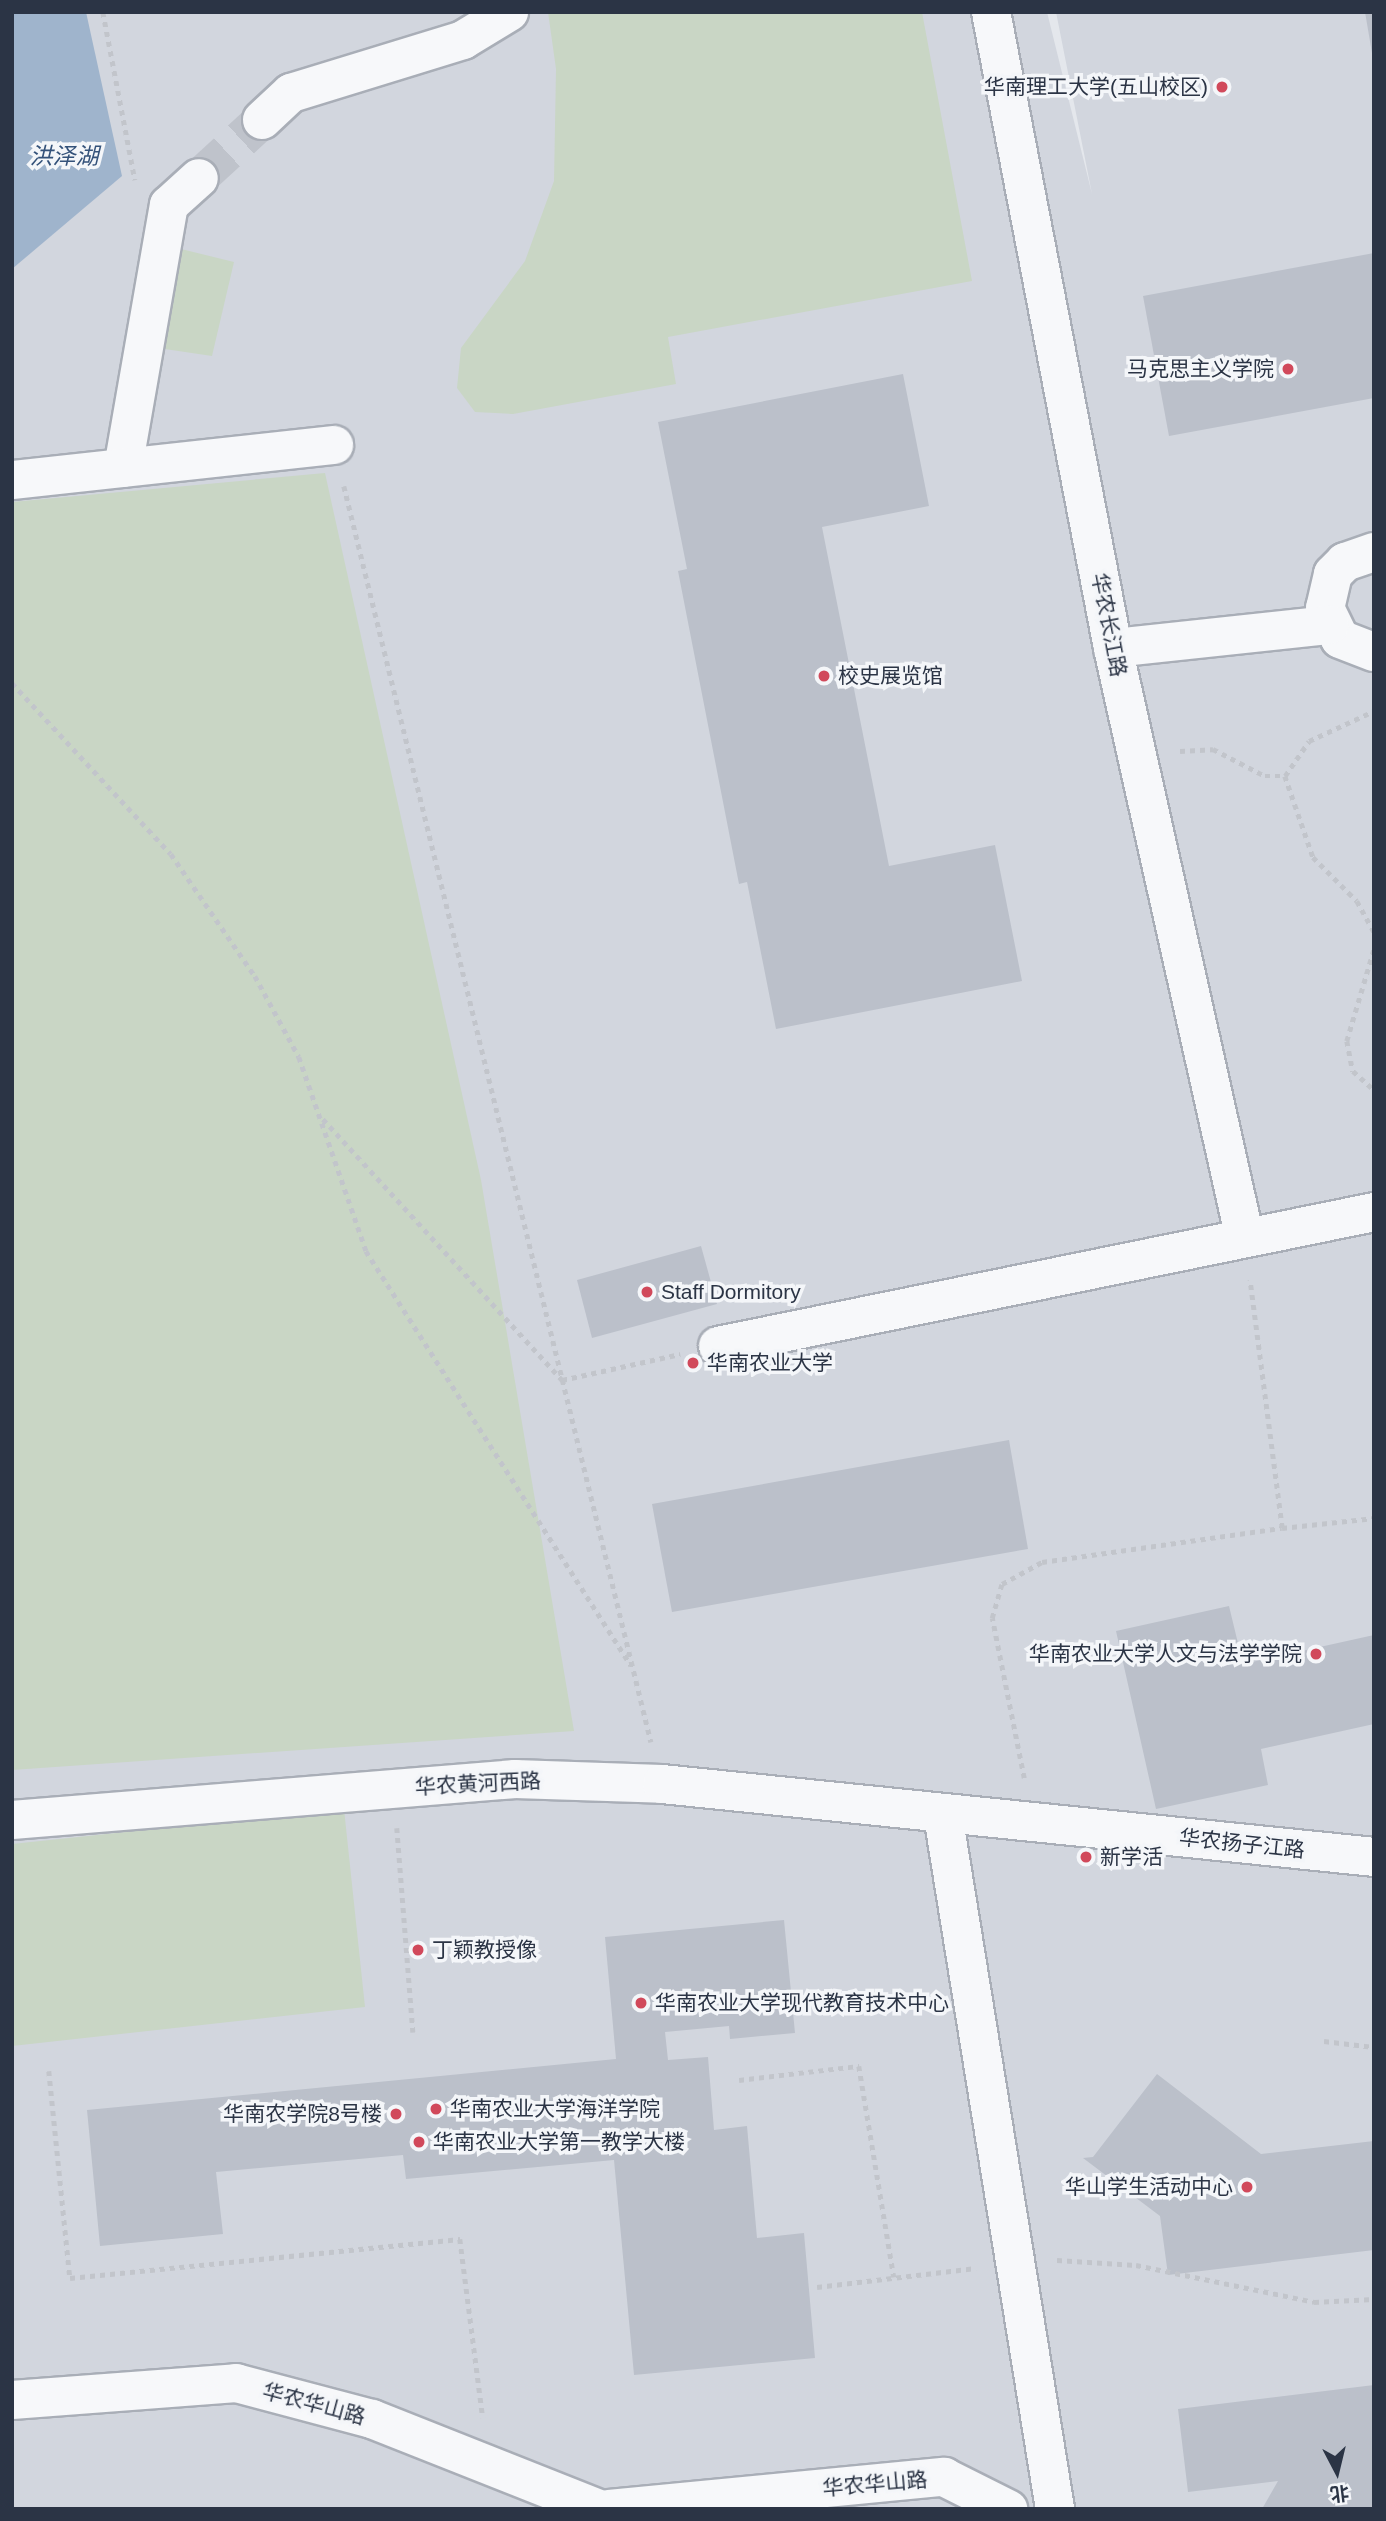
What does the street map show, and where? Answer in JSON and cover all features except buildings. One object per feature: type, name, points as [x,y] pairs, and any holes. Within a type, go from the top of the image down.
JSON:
[{"type":"street","points":[[261,120],[291,93],[463,40],[509,12]]},
{"type":"street","name":"华农长江路","points":[[991,12],[1113,648],[1244,1234]]},
{"type":"street","points":[[123,468],[169,205],[199,178]]},
{"type":"street","points":[[12,480],[334,445]]},
{"type":"street","points":[[1374,552],[1345,562],[1333,574],[1325,608],[1330,625],[1353,648],[1374,652]]},
{"type":"street","points":[[1113,648],[1330,625]]},
{"type":"street","points":[[718,1346],[1244,1234],[1374,1212]]},
{"type":"street","name":"华农黄河西路","points":[[12,1820],[515,1779],[662,1784],[943,1815]]},
{"type":"street","points":[[943,1815],[1011,2264],[1055,2509]]},
{"type":"street","name":"华农扬子江路","points":[[943,1815],[1374,1857]]},
{"type":"street","name":"华农华山路","points":[[12,2400],[236,2383],[372,2419],[599,2509]]},
{"type":"street","name":"华农华山路","points":[[609,2509],[944,2477],[1008,2509]]},
{"type":"path","points":[[103,12],[135,184]]},
{"type":"path","points":[[334,445],[662,1784]]},
{"type":"path","points":[[12,683],[171,855],[216,915],[299,1057],[366,1251],[391,1297],[633,1670]]},
{"type":"path","points":[[1285,776],[1309,741],[1374,711]]},
{"type":"path","points":[[1138,759],[1213,748],[1265,776],[1285,776]]},
{"type":"path","points":[[1285,776],[1313,857],[1357,901],[1374,932]]},
{"type":"path","points":[[1374,950],[1347,1041],[1353,1071],[1374,1090]]},
{"type":"path","points":[[321,1118],[562,1380]]},
{"type":"path","points":[[1244,1234],[1282,1528]]},
{"type":"path","points":[[562,1380],[718,1346]]},
{"type":"path","points":[[1020,1822],[1027,1789],[992,1618],[1002,1584],[1042,1562],[1282,1528],[1374,1518]]},
{"type":"path","points":[[394,1789],[413,2032]]},
{"type":"path","points":[[1324,2041],[1374,2046]]},
{"type":"path","points":[[738,2080],[859,2066],[894,2277]]},
{"type":"path","points":[[49,2071],[71,2278],[460,2239],[489,2465]]},
{"type":"path","points":[[817,2287],[1082,2258],[1314,2302],[1374,2299]]},
{"type":"shaded area","name":"华南农业大学","points":[[12,12],[1047,12],[1092,194],[1056,12],[1374,12],[1374,2509],[12,2509]]},
{"type":"green space","points":[[548,12],[922,12],[972,281],[668,337],[676,384],[513,414],[475,412],[457,388],[461,348],[525,261],[554,181],[556,69]]},
{"type":"green space","points":[[177,248],[234,262],[212,356],[158,348]]},
{"type":"green space","points":[[325,473],[481,1180],[574,1731],[12,1770],[12,502]]},
{"type":"green space","points":[[344,1809],[365,2007],[12,2046],[12,1844]]},
{"type":"water","name":"洪泽湖","points":[[12,12],[86,12],[122,176],[12,269]]},
{"type":"tunnel","points":[[199,178],[262,120]]},
{"type":"place","name":"华南理工大学(五山校区)","points":[[1222,87]]},
{"type":"place","name":"马克思主义学院","points":[[1288,369]]},
{"type":"place","name":"校史展览馆","points":[[824,676]]},
{"type":"place","name":"Staff Dormitory","points":[[647,1292]]},
{"type":"place","name":"华南农业大学","points":[[693,1363]]},
{"type":"place","name":"华南农业大学人文与法学学院","points":[[1316,1654]]},
{"type":"place","name":"新学活","points":[[1086,1857]]},
{"type":"place","name":"丁颖教授像","points":[[418,1950]]},
{"type":"place","name":"华南农业大学现代教育技术中心","points":[[641,2003]]},
{"type":"place","name":"华南农业大学海洋学院","points":[[436,2109]]},
{"type":"place","name":"华南农学院8号楼","points":[[396,2114]]},
{"type":"place","name":"华南农业大学第一教学大楼","points":[[419,2142]]},
{"type":"place","name":"华山学生活动中心","points":[[1247,2187]]}]
